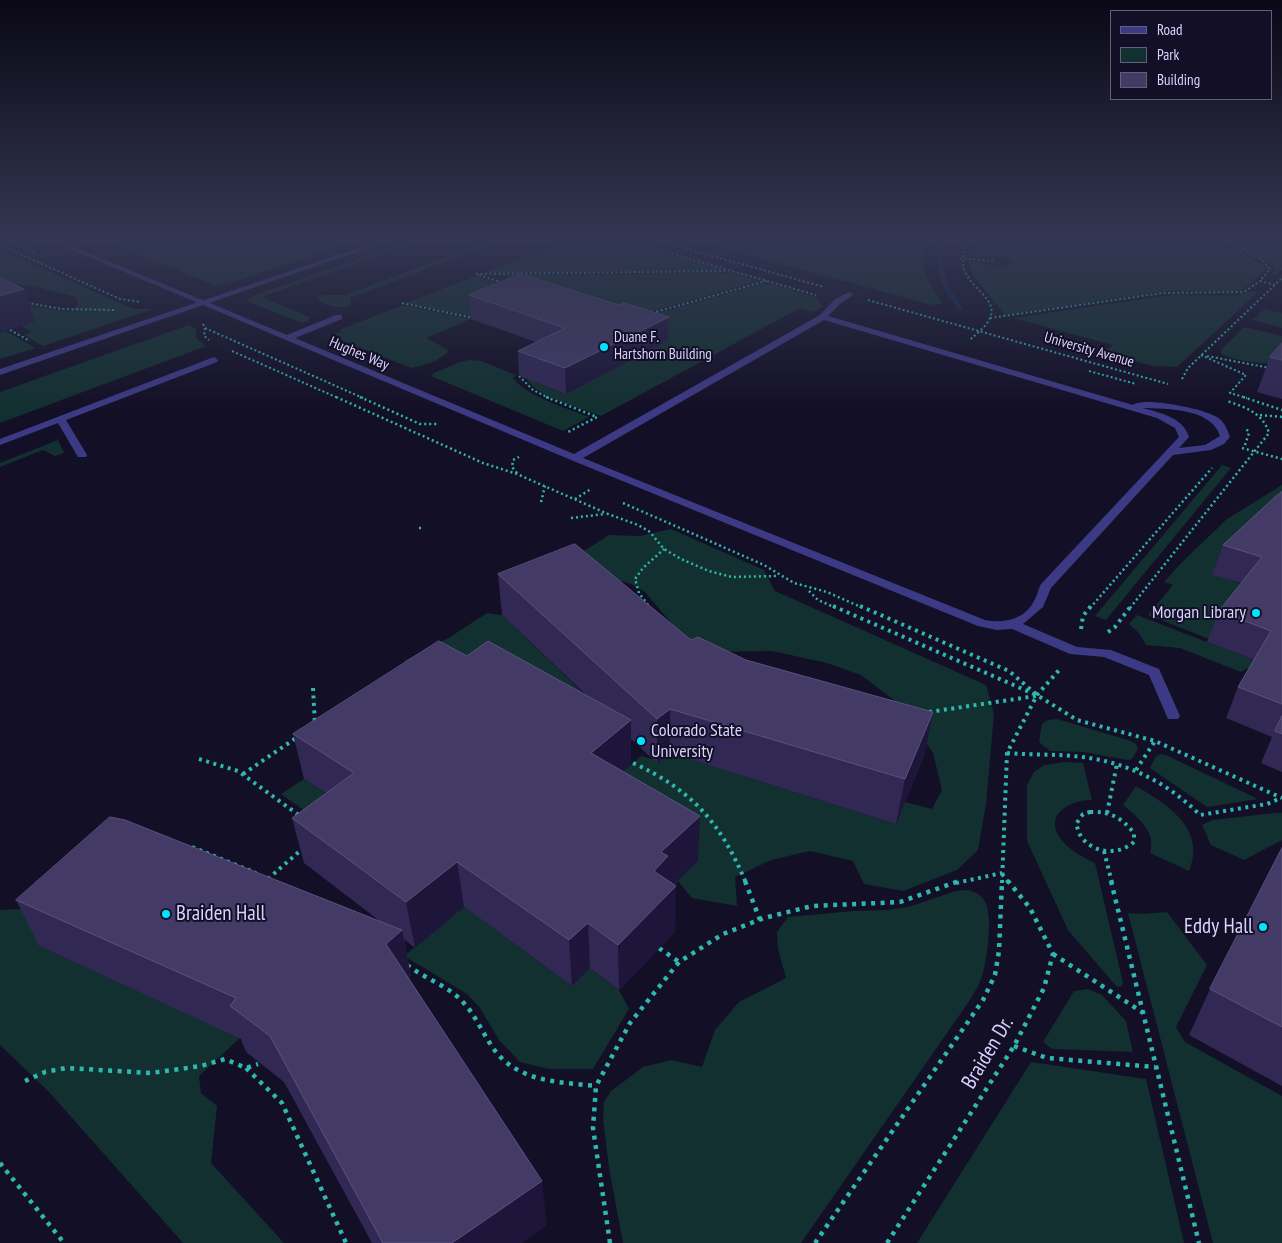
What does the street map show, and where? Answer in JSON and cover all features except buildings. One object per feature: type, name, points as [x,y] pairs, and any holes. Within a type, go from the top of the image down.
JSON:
[{"type":"street","name":"Hughes Way","points":[[187,297],[575,458],[982,623],[997,626],[1014,625]]},
{"type":"street","points":[[0,372],[223,297]]},
{"type":"street","points":[[575,458],[824,317],[838,301],[844,297]]},
{"type":"street","points":[[824,317],[1160,416],[1175,423],[1183,431],[1184,437],[1045,587],[1044,595],[1031,614],[1014,625]]},
{"type":"street","points":[[287,338],[339,318]]},
{"type":"street","points":[[0,442],[214,360]]},
{"type":"street","points":[[1119,404],[1168,406],[1202,414],[1219,422],[1225,429],[1225,437],[1221,442],[1212,446],[1170,452]]},
{"type":"street","points":[[60,419],[82,455]]},
{"type":"street","points":[[1014,625],[1075,651],[1106,653],[1154,672],[1173,716]]},
{"type":"path","points":[[116,297],[144,302]]},
{"type":"path","points":[[648,314],[709,297]]},
{"type":"path","name":"University Avenue","points":[[860,297],[1172,385]]},
{"type":"path","points":[[971,339],[990,318],[991,307],[982,297]]},
{"type":"path","points":[[990,318],[1141,297]]},
{"type":"path","points":[[1182,379],[1188,368],[1262,297]]},
{"type":"path","points":[[27,303],[62,309],[122,309]]},
{"type":"path","points":[[402,303],[473,318]]},
{"type":"path","points":[[205,328],[204,336],[209,341]]},
{"type":"path","points":[[226,348],[482,463],[517,474],[644,528],[664,549],[681,559],[709,571],[732,577],[777,576],[808,590],[827,592],[1009,671],[1037,695],[1077,720],[1155,741],[1282,798],[1267,804],[1200,815],[1186,800],[1161,782],[1136,770],[1081,757],[1007,753]]},
{"type":"path","points":[[1202,355],[1276,370]]},
{"type":"path","points":[[1202,355],[1246,375],[1230,393],[1282,410]]},
{"type":"path","points":[[519,376],[522,382],[532,390],[597,417],[565,435]]},
{"type":"path","points":[[815,1243],[983,1000],[995,975],[999,951],[1007,753],[1037,695],[1075,651],[1115,627],[1270,433],[1268,424],[1259,415],[1248,408],[1219,398]]},
{"type":"path","points":[[1259,415],[1282,417]]},
{"type":"path","points":[[1221,442],[1282,459]]},
{"type":"path","points":[[517,474],[512,467],[513,460],[522,454]]},
{"type":"path","points":[[541,502],[545,486]]},
{"type":"path","points":[[574,499],[591,489]]},
{"type":"path","points":[[571,518],[608,514]]},
{"type":"path","points":[[418,528],[424,528]]},
{"type":"path","points":[[650,609],[639,593],[636,580],[644,568],[664,549]]},
{"type":"path","points":[[808,590],[818,600],[1000,681],[1037,695]]},
{"type":"path","points":[[313,688],[315,726]]},
{"type":"path","points":[[922,714],[943,708],[1037,695]]},
{"type":"path","points":[[243,774],[301,736]]},
{"type":"path","points":[[1136,770],[1155,741]]},
{"type":"path","points":[[199,759],[238,771],[306,820]]},
{"type":"path","points":[[633,763],[660,776],[690,797],[720,830],[739,865],[760,920]]},
{"type":"path","points":[[1107,812],[1117,764]]},
{"type":"path","points":[[1107,812],[1116,816],[1131,828],[1134,842],[1130,848],[1124,851],[1104,851],[1095,848],[1081,837],[1076,824],[1083,814],[1107,812]]},
{"type":"path","points":[[268,879],[309,844]]},
{"type":"path","points":[[190,847],[245,867],[276,885]]},
{"type":"path","points":[[1104,851],[1199,1243]]},
{"type":"path","points":[[610,1243],[593,1128],[596,1086],[630,1023],[679,962],[723,934],[760,920],[812,906],[900,902],[960,881],[1002,873]]},
{"type":"path","points":[[1002,873],[1030,908],[1053,954],[1142,1012]]},
{"type":"path","points":[[659,948],[679,962]]},
{"type":"path","name":"Braiden Dr.","points":[[888,1243],[1014,1046],[1044,988],[1053,954]]},
{"type":"path","points":[[404,963],[458,997],[469,1009],[494,1050],[516,1072],[534,1078],[596,1086]]},
{"type":"path","points":[[1014,1046],[1047,1058],[1155,1067]]},
{"type":"path","points":[[25,1081],[45,1072],[66,1068],[151,1073],[201,1066],[225,1059],[246,1068],[282,1103],[346,1243]]},
{"type":"path","points":[[246,1068],[258,1064]]},
{"type":"path","points":[[0,1163],[64,1243]]},
{"type":"green space","points":[[75,297],[106,297],[133,309],[153,309],[43,346],[24,335],[32,332],[21,326],[34,321],[25,305],[69,312],[79,304]]},
{"type":"green space","points":[[252,297],[261,297],[310,317],[308,321],[302,323],[247,301]]},
{"type":"green space","points":[[353,297],[350,298],[351,305],[342,307],[324,303],[317,298]]},
{"type":"green space","points":[[422,297],[499,297],[502,302],[469,316],[406,303]]},
{"type":"green space","points":[[551,297],[702,297],[621,320]]},
{"type":"green space","points":[[715,297],[816,297],[823,307],[813,312],[800,308],[601,416],[540,392],[527,379],[566,394],[627,322]]},
{"type":"green space","points":[[903,297],[938,297],[942,303],[932,305]]},
{"type":"green space","points":[[991,297],[1126,297],[1005,315]]},
{"type":"green space","points":[[1158,297],[1253,297],[1177,367],[1152,366],[1103,352],[1113,345],[1013,318]]},
{"type":"green space","points":[[403,305],[471,319],[426,338],[447,349],[448,352],[431,363],[411,368],[339,339],[336,332],[344,333],[339,330]]},
{"type":"green space","points":[[1264,309],[1282,313],[1282,328],[1252,320]]},
{"type":"green space","points":[[189,325],[196,329],[196,338],[206,346],[0,423],[0,392]]},
{"type":"green space","points":[[1244,327],[1282,336],[1282,364],[1251,362],[1221,354],[1221,350]]},
{"type":"green space","points":[[5,331],[36,348],[0,359],[0,333]]},
{"type":"green space","points":[[469,360],[481,361],[516,375],[513,378],[528,391],[589,417],[563,431],[431,376],[460,362]]},
{"type":"green space","points":[[58,440],[64,453],[55,456],[43,450],[0,467],[0,463]]},
{"type":"green space","points":[[1222,465],[1231,468],[1106,620],[1095,616]]},
{"type":"green space","points":[[1282,485],[1282,514],[1213,574],[1251,587],[1209,639],[1148,615],[1173,585],[1164,582],[1182,562],[1227,519]]},
{"type":"green space","points":[[671,529],[764,570],[775,591],[986,685],[994,714],[986,804],[978,850],[957,870],[903,891],[864,884],[853,861],[810,851],[771,860],[735,877],[737,906],[692,898],[678,881],[697,861],[593,797],[641,756],[659,761],[670,753],[896,824],[905,802],[932,809],[942,790],[933,753],[899,704],[861,675],[827,663],[772,651],[696,652],[645,592],[629,583],[557,568],[609,535],[640,536]]},
{"type":"green space","points":[[487,613],[502,615],[611,720],[472,699],[404,661],[450,637]]},
{"type":"green space","points":[[1137,615],[1282,671],[1278,679],[1248,668],[1241,672],[1180,648],[1146,645],[1139,633],[1129,624]]},
{"type":"green space","points":[[1057,719],[1131,741],[1136,744],[1138,749],[1132,759],[1128,760],[1083,752],[1050,751],[1039,742],[1042,724],[1048,720]]},
{"type":"green space","points":[[1160,754],[1166,755],[1258,799],[1207,807],[1150,768],[1156,756]]},
{"type":"green space","points":[[1063,762],[1083,763],[1092,800],[1068,805],[1058,815],[1055,822],[1056,829],[1060,838],[1067,846],[1095,863],[1123,983],[1121,987],[1116,986],[1068,930],[1027,841],[1027,785],[1034,772],[1044,765]]},
{"type":"green space","points":[[304,779],[364,818],[340,836],[281,794]]},
{"type":"green space","points":[[1136,786],[1171,810],[1188,830],[1193,843],[1193,856],[1189,871],[1150,853],[1151,838],[1148,832],[1140,820],[1123,805]]},
{"type":"green space","points":[[1282,813],[1282,840],[1244,860],[1211,845],[1202,825],[1212,820]]},
{"type":"green space","points":[[968,890],[983,898],[989,916],[987,951],[979,984],[970,1000],[801,1243],[623,1243],[609,1168],[603,1119],[604,1102],[611,1091],[643,1067],[671,1060],[702,1067],[715,1030],[739,1002],[786,978],[778,949],[777,932],[788,917],[908,907],[956,891]]},
{"type":"green space","points":[[464,907],[572,986],[590,968],[619,990],[629,1009],[593,1069],[549,1069],[520,1062],[499,1040],[480,1008],[467,994],[404,956],[439,927],[452,909],[458,912]]},
{"type":"green space","points":[[46,908],[39,946],[240,1038],[199,1076],[201,1093],[217,1106],[211,1163],[284,1243],[183,1243],[49,1092],[0,1045],[0,910]]},
{"type":"green space","points":[[1167,912],[1207,965],[1176,1027],[1185,1042],[1282,1096],[1282,1243],[1213,1243],[1128,913]]},
{"type":"green space","points":[[1088,989],[1102,995],[1126,1021],[1133,1052],[1052,1049],[1043,1042],[1074,991]]},
{"type":"green space","points":[[1031,1062],[1146,1079],[1184,1243],[917,1243]]},
{"type":"waterway","points":[[953,297],[961,310]]},
{"type":"place","name":"Duane F. Hartshorn Building","points":[[604,347]]},
{"type":"place","name":"Morgan Library","points":[[1256,613]]},
{"type":"place","name":"Colorado State University","points":[[641,741]]},
{"type":"place","name":"Braiden Hall","points":[[166,914]]},
{"type":"place","name":"Eddy Hall","points":[[1263,927]]}]
